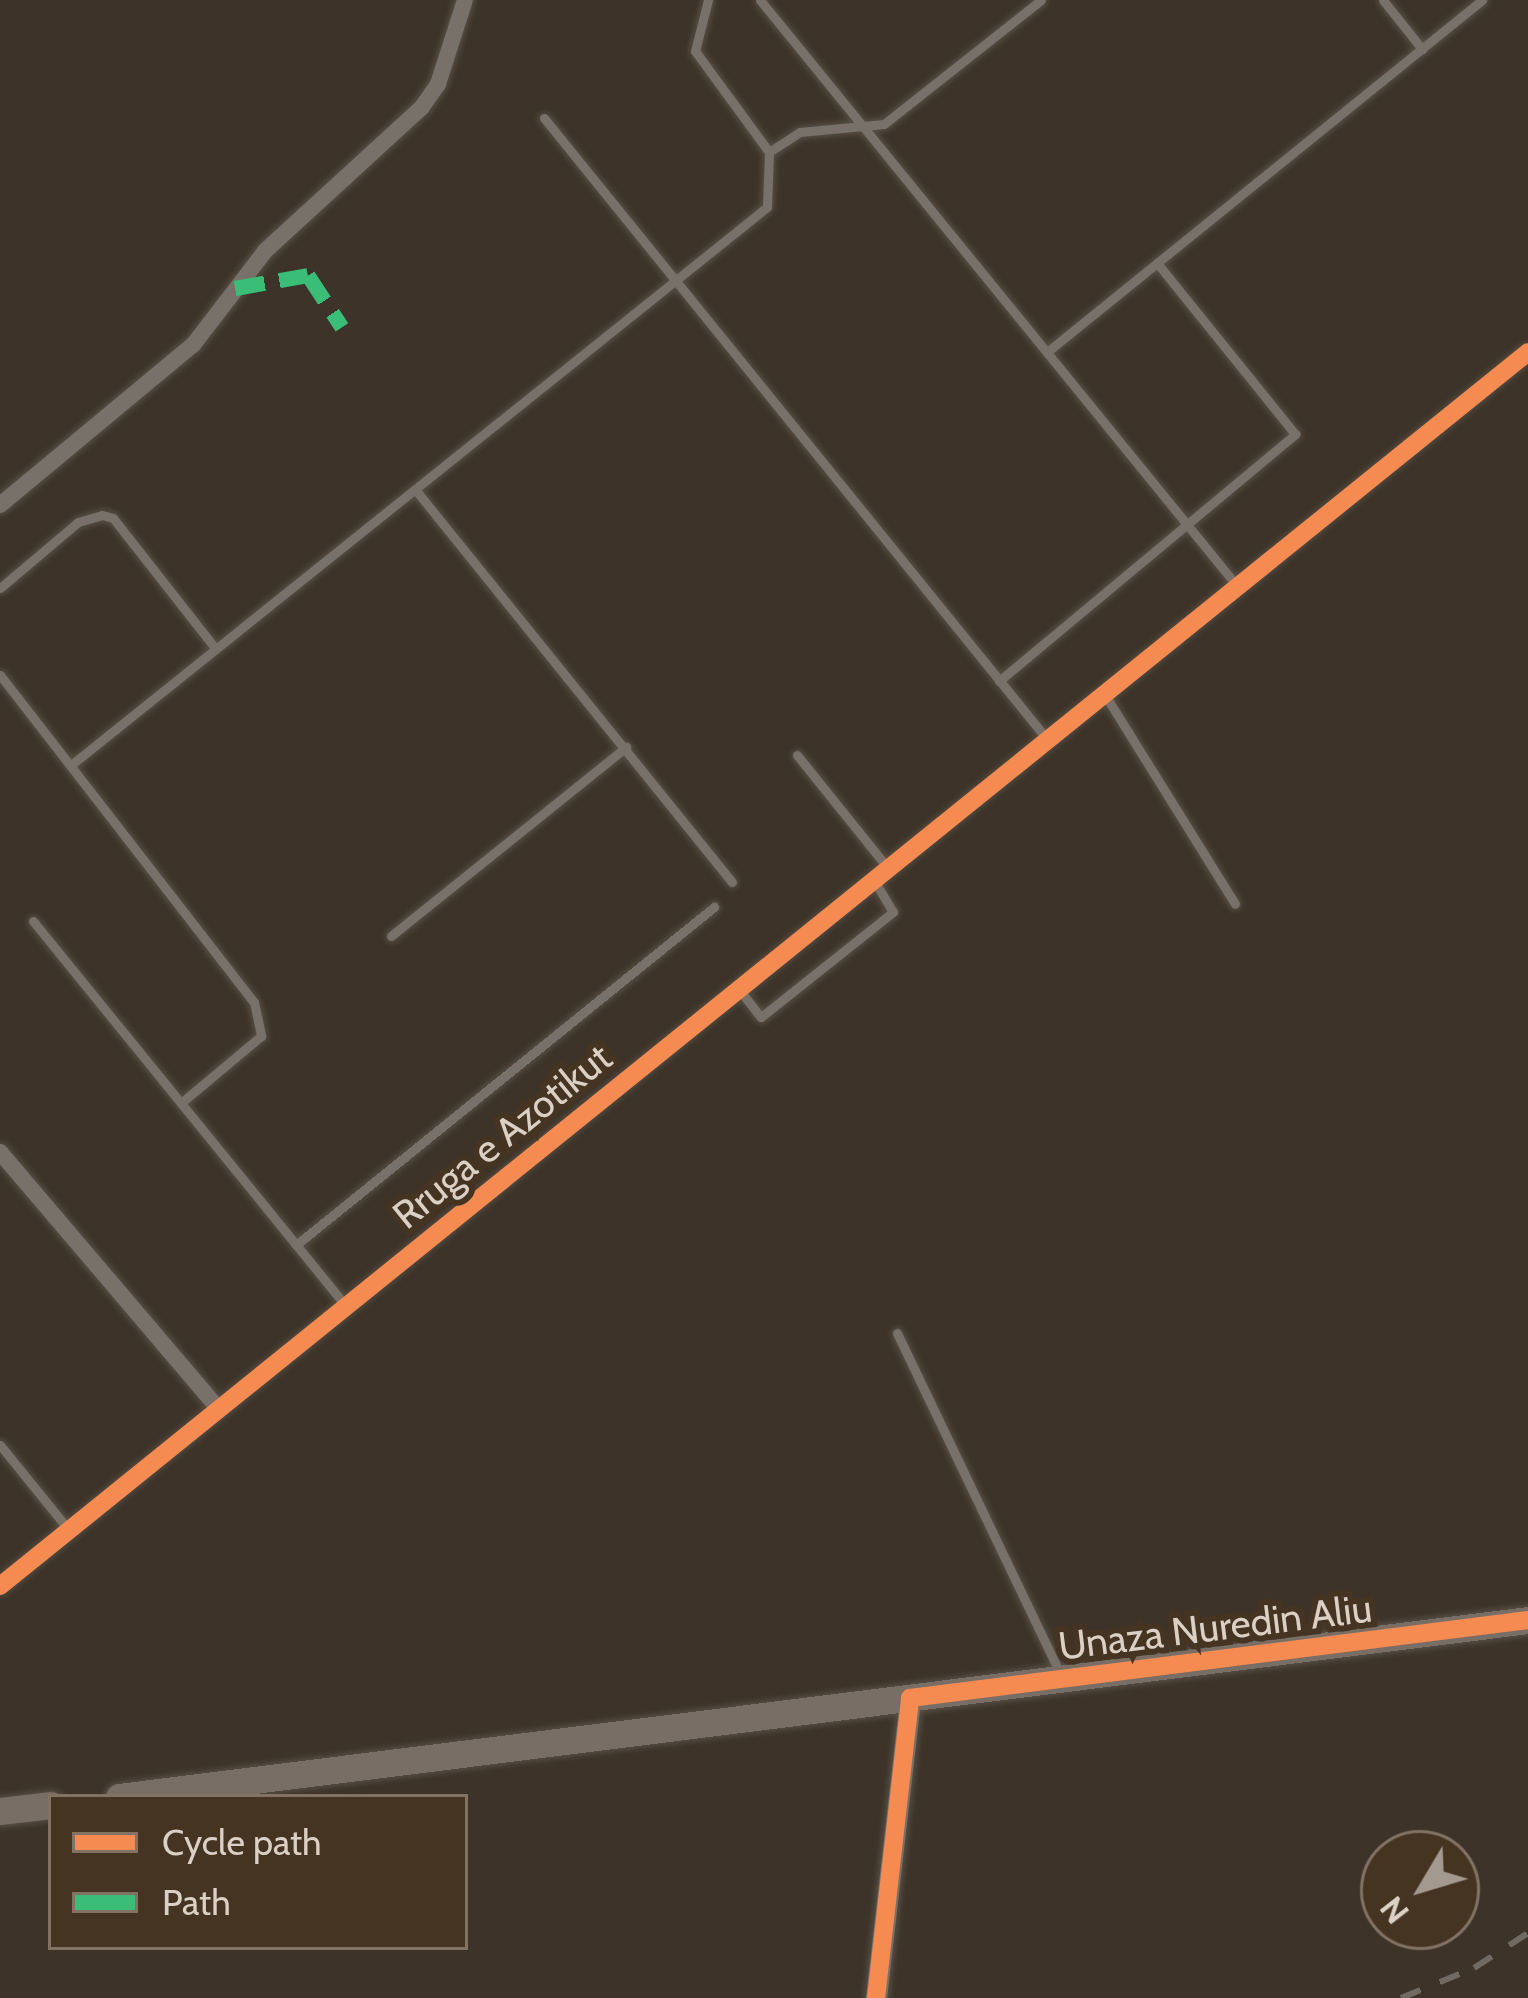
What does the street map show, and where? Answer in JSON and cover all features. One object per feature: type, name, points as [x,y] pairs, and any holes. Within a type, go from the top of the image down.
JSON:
[{"type":"main road","name":"Unaza Nuredin Aliu","points":[[142,1794],[1528,1620]]},
{"type":"main road","points":[[0,1811],[48,1805]]},
{"type":"street","points":[[0,505],[193,345],[265,251],[422,107],[438,84],[465,0]]},
{"type":"street","name":"Rruga e Azotikut","points":[[0,1586],[1528,352]]},
{"type":"street","points":[[0,1152],[218,1408]]},
{"type":"street","points":[[876,1998],[910,1698]]},
{"type":"lane","points":[[71,765],[418,493],[767,207],[769,152],[695,50],[708,0]]},
{"type":"lane","points":[[760,0],[1237,586]]},
{"type":"lane","points":[[769,152],[800,132],[866,130],[892,120],[1040,0]]},
{"type":"lane","points":[[1384,0],[1422,49]]},
{"type":"lane","points":[[1047,352],[1482,0]]},
{"type":"lane","points":[[544,118],[1046,738]]},
{"type":"lane","points":[[999,681],[1295,434],[1157,263]]},
{"type":"lane","points":[[418,493],[732,882]]},
{"type":"lane","points":[[0,588],[78,522],[113,518],[215,648]]},
{"type":"lane","points":[[0,675],[239,977],[262,1023],[248,1049],[181,1103]]},
{"type":"lane","points":[[1103,693],[1235,904]]},
{"type":"lane","points":[[391,936],[626,747]]},
{"type":"lane","points":[[738,988],[761,1017],[893,912],[880,873],[797,755]]},
{"type":"lane","points":[[296,1245],[714,907]]},
{"type":"lane","points":[[33,921],[345,1305]]},
{"type":"lane","points":[[897,1334],[1063,1679]]},
{"type":"lane","points":[[0,1445],[69,1530]]},
{"type":"railway","points":[[1401,1998],[1474,1968],[1528,1933]]},
{"type":"marked path","points":[[235,288],[308,275],[342,327]]},
{"type":"cycle path","points":[[0,1586],[1528,352]]},
{"type":"cycle path","points":[[876,1998],[910,1698],[1528,1620]]}]
